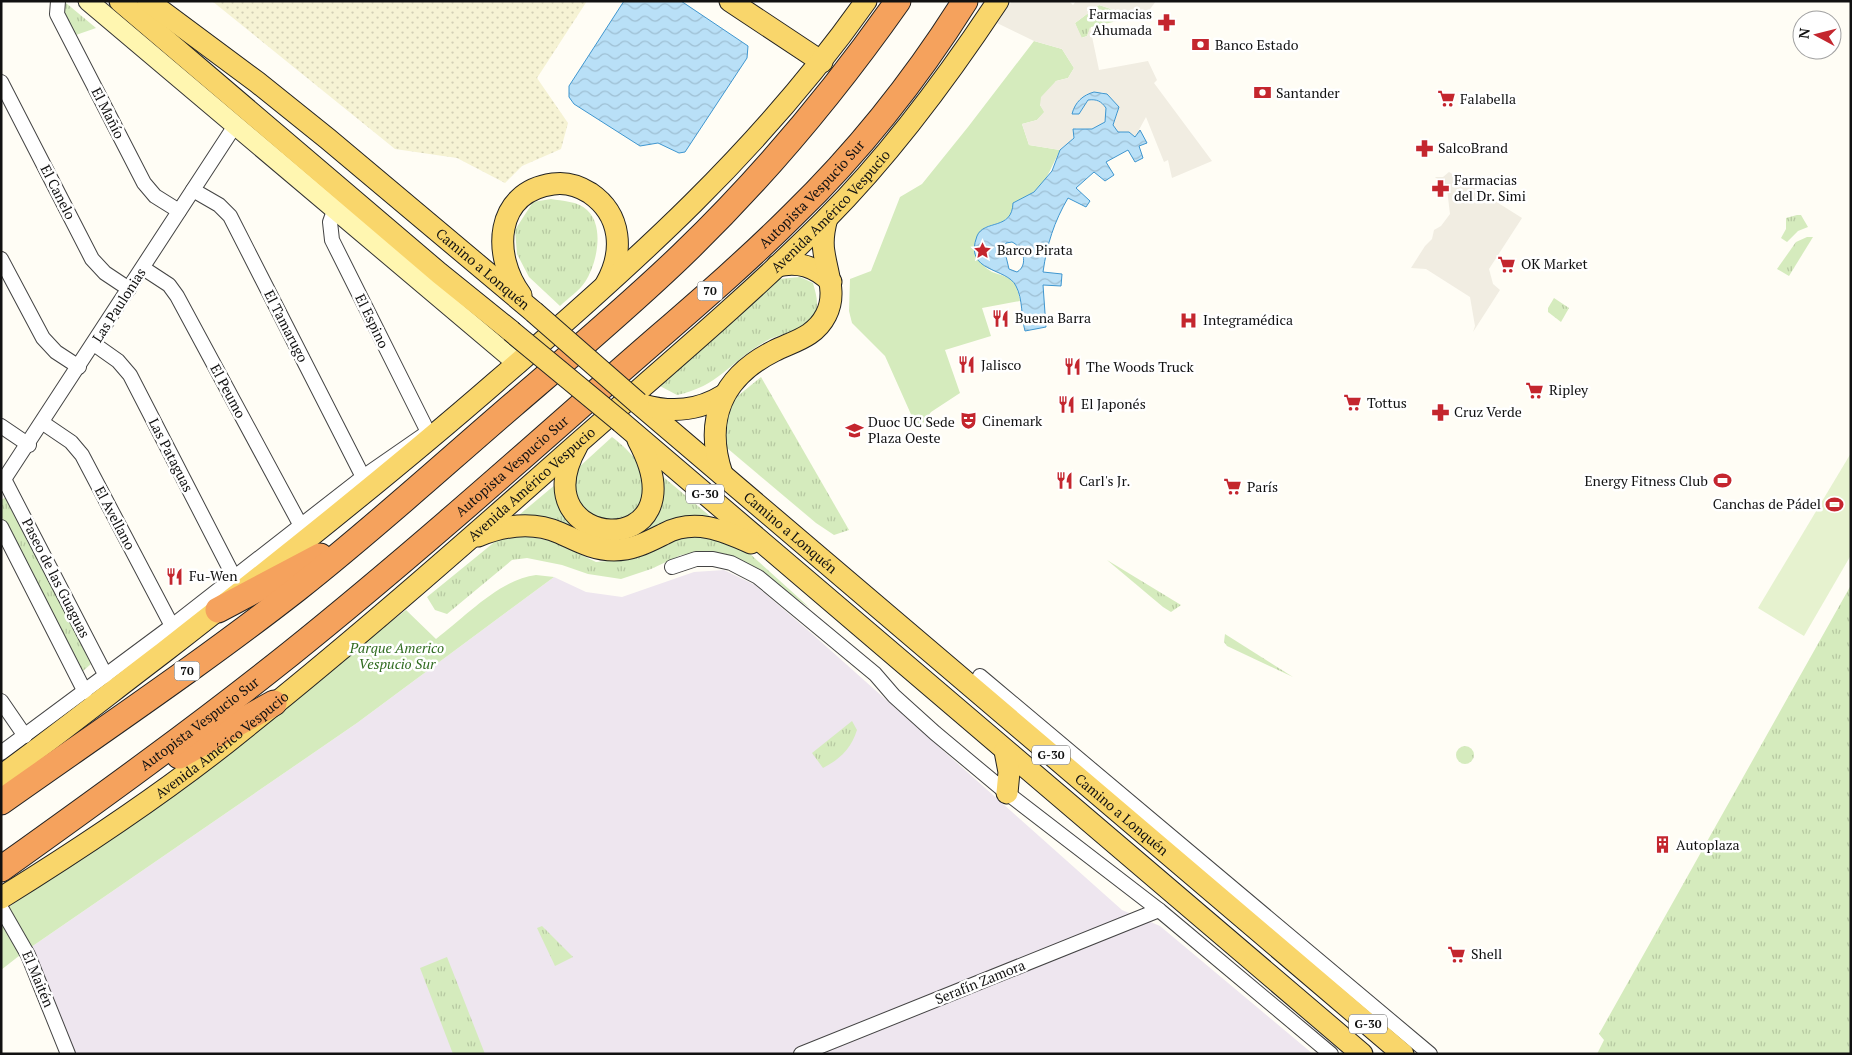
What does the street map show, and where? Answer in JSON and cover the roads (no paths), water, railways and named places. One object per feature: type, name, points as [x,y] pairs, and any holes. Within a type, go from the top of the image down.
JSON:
[{"type":"highway","name":"70","points":[[1,802],[246,628],[367,532],[618,314],[701,236],[756,178],[816,109],[898,1]]},
{"type":"highway","name":"Autopista Vespucio Sur","points":[[1,869],[91,805],[267,672],[405,559],[762,245],[824,184],[875,126],[928,56],[965,1]]},
{"type":"highway","points":[[218,610],[367,532]]},
{"type":"highway","points":[[91,805],[274,702]]},
{"type":"main road","name":"Camino a Lonquén","points":[[120,1],[439,274],[628,428],[1362,1054]]},
{"type":"main road","name":"Camino a Lonquén","points":[[148,1],[307,122],[533,312],[880,610],[1404,1054]]},
{"type":"main road","points":[[730,1],[822,62]]},
{"type":"main road","points":[[1,776],[303,544],[464,410],[603,289],[713,185],[822,62],[866,1]]},
{"type":"main road","name":"Avenida Américo Vespucio","points":[[1,898],[146,803],[242,731],[274,702],[469,540],[777,266],[827,218],[869,172],[917,114],[998,1]]},
{"type":"main road","points":[[533,312],[517,290],[507,268],[502,252],[502,234],[504,224],[514,206],[527,195],[542,187],[562,184],[579,187],[596,197],[610,213],[617,228],[618,245],[614,265],[603,289]]},
{"type":"main road","points":[[639,404],[667,410],[685,410],[706,405],[724,395],[745,371],[764,356],[804,338],[817,328],[830,306],[831,282],[823,246],[827,218]]},
{"type":"main road","points":[[777,266],[802,264],[818,270],[831,282]]},
{"type":"main road","points":[[722,474],[714,438],[716,416],[724,395]]},
{"type":"main road","points":[[428,432],[464,410]]},
{"type":"main road","points":[[579,442],[568,470],[566,489],[570,506],[591,527],[598,530],[616,532],[641,520],[652,499],[654,482],[651,470],[628,428]]},
{"type":"main road","points":[[469,540],[510,526],[528,525],[548,528],[593,548],[614,550],[643,545],[676,529],[698,526],[726,532],[775,555]]},
{"type":"main road","points":[[880,610],[919,633],[980,676]]},
{"type":"main road","points":[[1005,751],[1009,772],[1007,793]]},
{"type":"street","name":"El Mañío","points":[[58,1],[57,14],[144,183],[155,196],[179,211]]},
{"type":"street","points":[[88,1],[518,364]]},
{"type":"street","name":"El Canelo","points":[[1,82],[95,264],[104,273],[129,290]]},
{"type":"street","name":"Las Paulonias","points":[[3,483],[236,124]]},
{"type":"street","name":"El Tamarugo","points":[[193,190],[219,205],[230,216],[363,477]]},
{"type":"street","name":"El Espino","points":[[335,208],[330,222],[332,240],[428,432]]},
{"type":"street","points":[[1,259],[43,338],[56,352],[79,367]]},
{"type":"street","name":"El Peumo","points":[[143,268],[169,285],[177,296],[301,526]]},
{"type":"street","name":"Las Pataguas","points":[[94,344],[118,361],[130,375],[234,577]]},
{"type":"street","name":"El Avellano","points":[[43,423],[71,442],[82,455],[172,626]]},
{"type":"street","points":[[1,426],[29,444]]},
{"type":"street","points":[[1,754],[172,626],[363,477],[428,432]]},
{"type":"street","name":"Paseo de las Guaguas","points":[[3,483],[106,676]]},
{"type":"street","name":"Paseo de las Guaguas","points":[[1,528],[85,692]]},
{"type":"street","points":[[672,567],[696,559],[713,559],[731,564],[758,577],[875,674],[928,726],[1007,793],[1159,910],[1331,1054]]},
{"type":"street","name":"Camino a Lonquén","points":[[980,676],[1430,1054]]},
{"type":"street","points":[[1,701],[25,736]]},
{"type":"street","name":"El Maitén","points":[[1,908],[28,955],[68,1054]]},
{"type":"street","name":"Serafín Zamora","points":[[801,1054],[1159,910]]},
{"type":"water","points":[[624,1],[681,1],[748,46],[747,58],[685,152],[679,153],[658,143],[640,146],[574,104],[569,97],[569,86]]},
{"type":"water","points":[[1090,93],[1107,94],[1119,107],[1113,125],[1118,132],[1129,132],[1135,137],[1140,130],[1147,143],[1139,146],[1143,158],[1135,162],[1128,150],[1106,162],[1114,175],[1105,181],[1094,172],[1076,188],[1090,201],[1086,207],[1068,198],[1052,233],[1043,272],[1062,274],[1061,286],[1043,285],[1046,327],[1025,331],[1020,297],[1016,286],[1004,275],[981,263],[976,257],[974,248],[977,236],[985,228],[1008,218],[1013,203],[1034,192],[1052,171],[1060,150],[1074,138],[1073,129],[1092,129],[1105,122],[1106,108],[1096,100],[1088,100],[1079,114],[1072,114],[1077,103]],"holes":[[[1012,242],[1022,252],[1024,261],[1021,269],[1017,272],[1009,269],[1004,248],[1006,243]]]},
{"type":"place","name":"Farmacias Ahumada","points":[[1166,22]]},
{"type":"place","name":"Banco Estado","points":[[1201,45]]},
{"type":"place","name":"Santander","points":[[1262,93]]},
{"type":"place","name":"Falabella","points":[[1446,99]]},
{"type":"place","name":"SalcoBrand","points":[[1424,148]]},
{"type":"place","name":"Farmacias del Dr. Simi","points":[[1440,188]]},
{"type":"place","name":"Barco Pirata","points":[[983,250]]},
{"type":"place","name":"OK Market","points":[[1507,264]]},
{"type":"place","name":"Buena Barra","points":[[1001,318]]},
{"type":"place","name":"Integramédica","points":[[1189,320]]},
{"type":"place","name":"Jalisco","points":[[967,365]]},
{"type":"place","name":"The Woods Truck","points":[[1072,367]]},
{"type":"place","name":"Ripley","points":[[1535,390]]},
{"type":"place","name":"Tottus","points":[[1353,403]]},
{"type":"place","name":"El Japonés","points":[[1067,404]]},
{"type":"place","name":"Cruz Verde","points":[[1440,412]]},
{"type":"place","name":"Cinemark","points":[[968,421]]},
{"type":"place","name":"Duoc UC Sede Plaza Oeste","points":[[854,430]]},
{"type":"place","name":"Carl's Jr.","points":[[1065,481]]},
{"type":"place","name":"Energy Fitness Club","points":[[1722,481]]},
{"type":"place","name":"París","points":[[1233,487]]},
{"type":"place","name":"Canchas de Pádel","points":[[1835,504]]},
{"type":"place","name":"Fu-Wen","points":[[175,576]]},
{"type":"place","name":"Autoplaza","points":[[1662,845]]},
{"type":"place","name":"Shell","points":[[1457,954]]},
{"type":"park label","name":"Parque Americo Vespucio Sur","points":[[397,656]]}]
